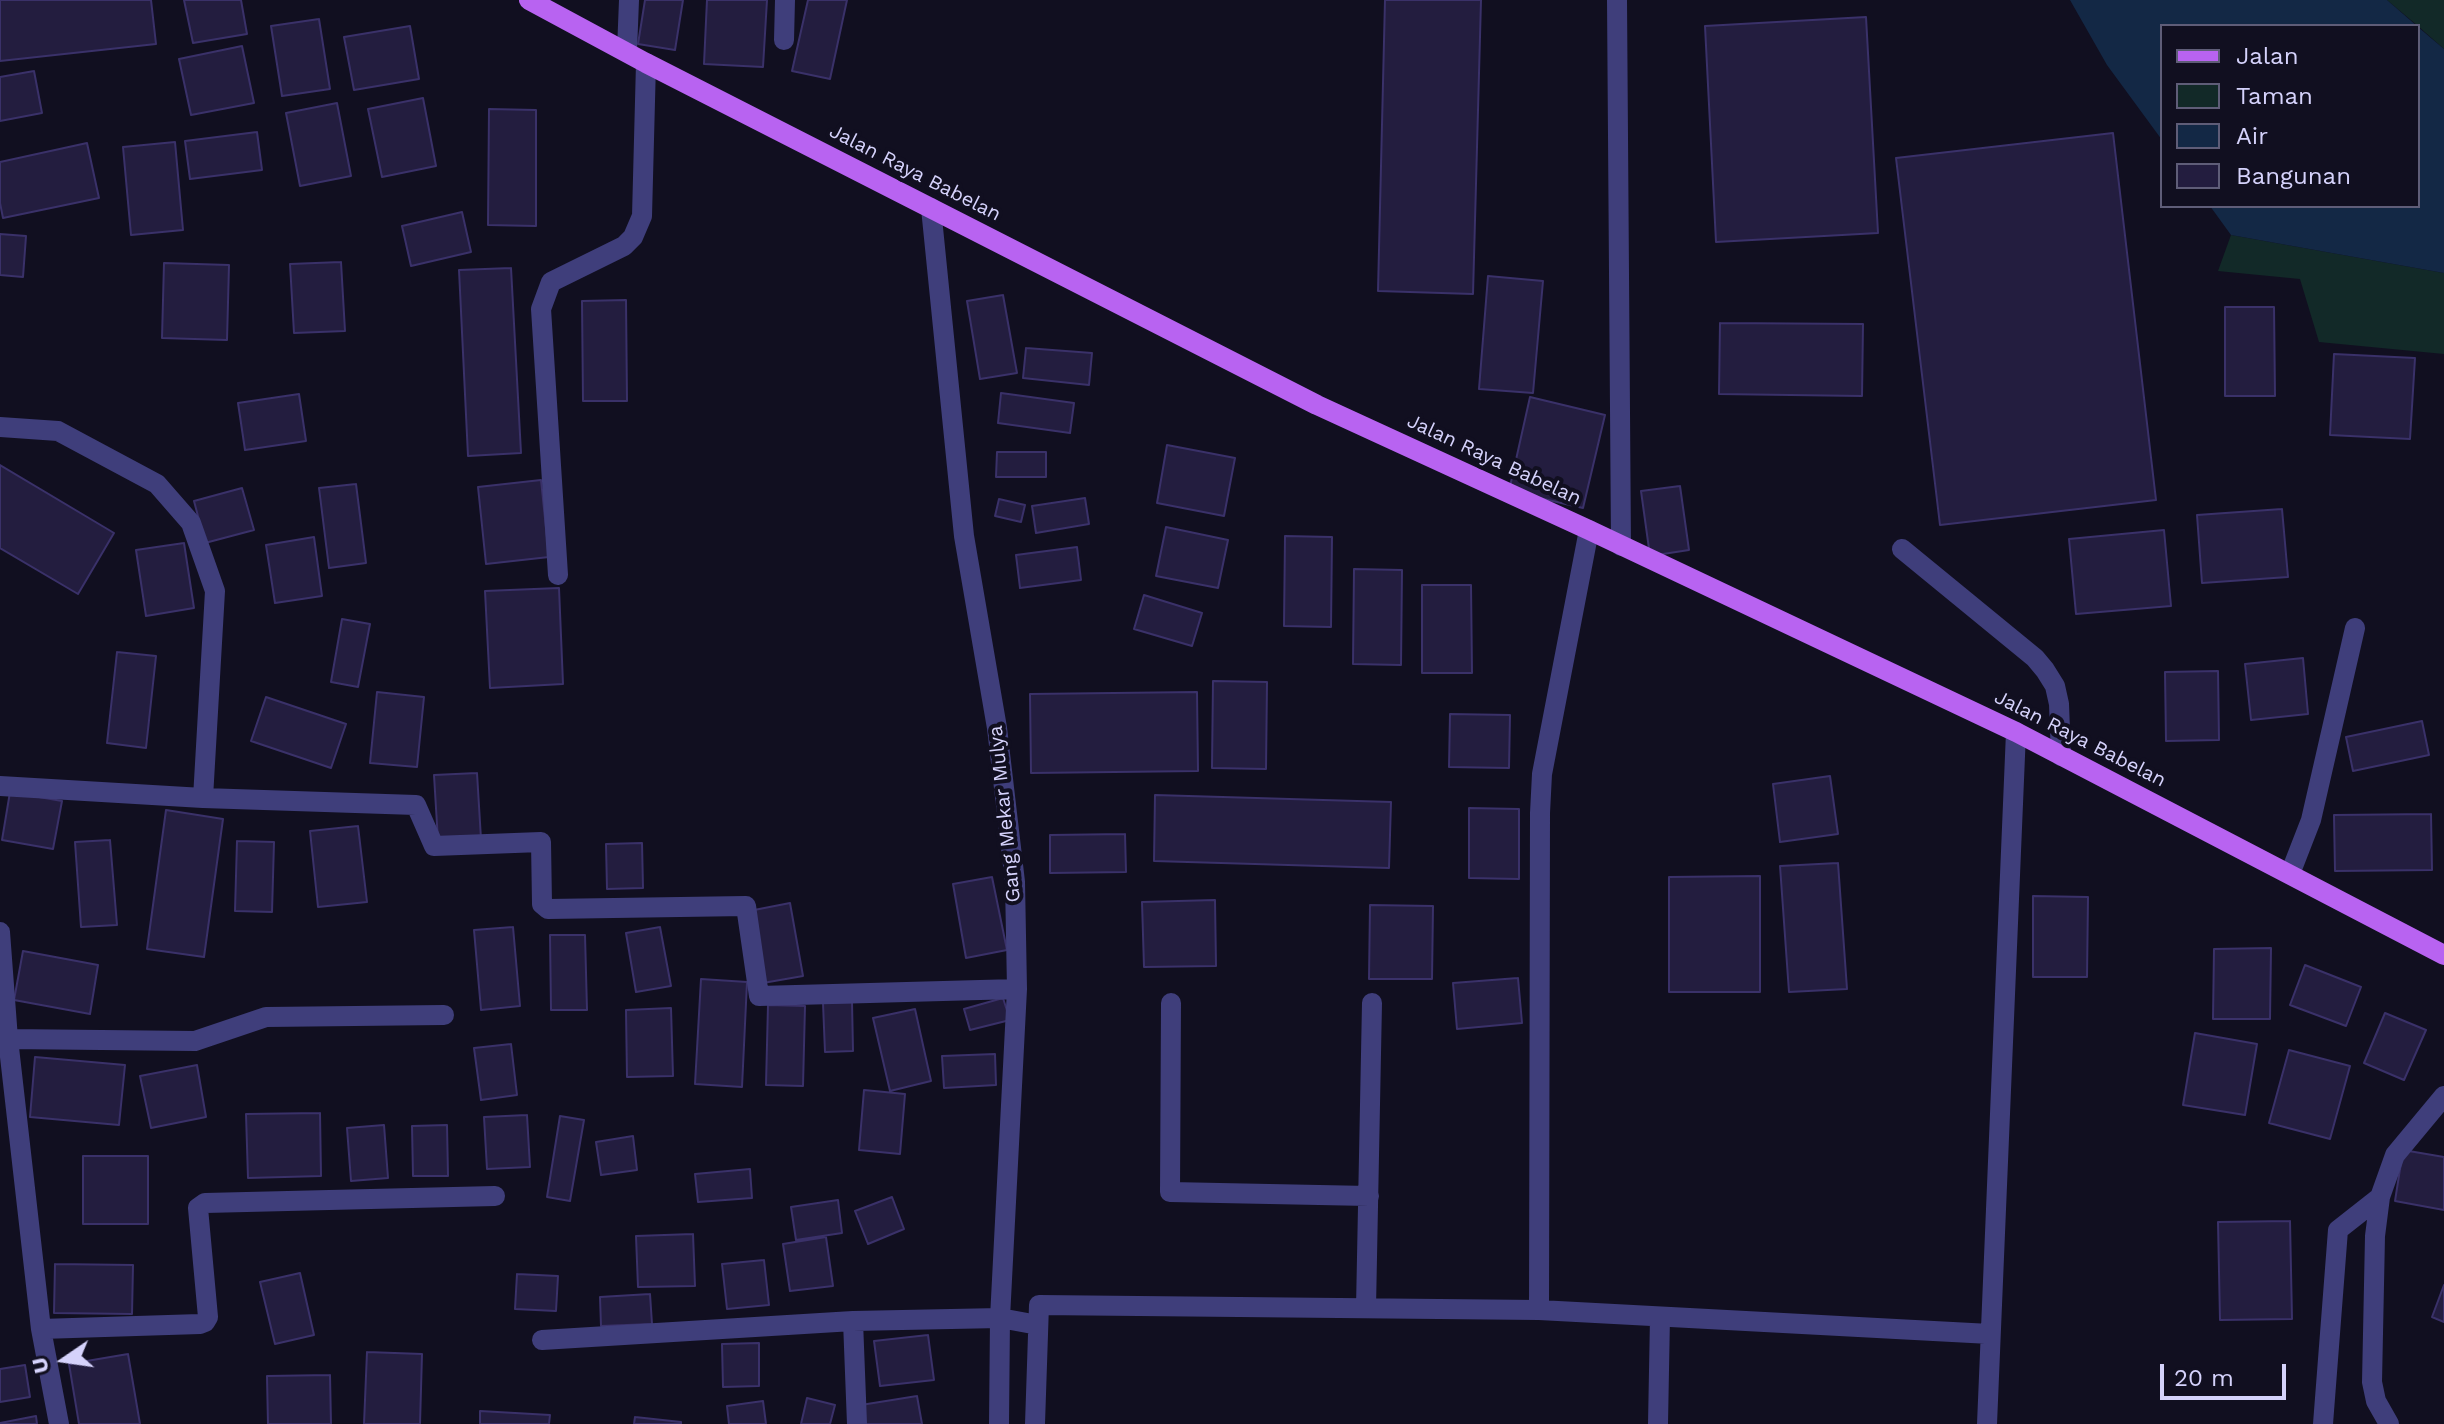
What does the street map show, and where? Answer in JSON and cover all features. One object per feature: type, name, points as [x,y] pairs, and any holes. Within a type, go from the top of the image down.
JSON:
[{"type":"main road","name":"Jalan Raya Babelan","points":[[529,0],[646,63],[1317,405],[2016,732],[2444,955]]},
{"type":"street","points":[[627,51],[629,0]]},
{"type":"street","points":[[784,40],[785,0]]},
{"type":"street","points":[[1617,0],[1621,546]]},
{"type":"street","points":[[558,575],[541,309],[551,282],[624,246],[633,237],[642,216],[646,63]]},
{"type":"street","name":"Gang Mekar Mulya","points":[[931,208],[964,536],[997,728],[1015,882],[1017,989],[1000,1318],[999,1424]]},
{"type":"street","points":[[0,427],[58,431],[157,484],[191,523],[215,591],[203,798]]},
{"type":"street","points":[[1539,1310],[1542,774],[1589,530]]},
{"type":"street","points":[[1902,549],[2035,658],[2045,670],[2055,686],[2059,704],[2061,756]]},
{"type":"street","points":[[2290,874],[2311,820],[2355,628]]},
{"type":"street","points":[[1987,1424],[2016,732]]},
{"type":"street","points":[[0,786],[203,798],[416,805],[434,846],[541,842],[542,904],[548,909],[746,906],[759,996],[1017,989]]},
{"type":"street","points":[[0,932],[8,1039],[41,1329],[59,1424]]},
{"type":"street","points":[[1171,1003],[1170,1192],[1369,1196]]},
{"type":"street","points":[[1366,1308],[1372,1003]]},
{"type":"street","points":[[8,1039],[195,1041],[266,1017],[444,1015]]},
{"type":"street","points":[[2389,1424],[2376,1401],[2372,1382],[2375,1236],[2380,1197],[2395,1155],[2444,1096]]},
{"type":"street","points":[[41,1329],[205,1322],[208,1317],[198,1208],[205,1203],[495,1196]]},
{"type":"street","points":[[2323,1424],[2338,1230],[2380,1197]]},
{"type":"street","points":[[1035,1424],[1039,1305],[1539,1310],[1990,1334]]},
{"type":"street","points":[[1658,1424],[1660,1317]]},
{"type":"street","points":[[542,1340],[853,1321],[1000,1318],[1038,1325]]},
{"type":"street","points":[[853,1321],[857,1424]]},
{"type":"green space","points":[[2387,0],[2444,0],[2444,49],[2420,28],[2420,24],[2416,24]]},
{"type":"green space","points":[[2231,235],[2444,273],[2444,354],[2319,342],[2300,279],[2218,271]]},
{"type":"water","points":[[2070,0],[2387,0],[2415,24],[2160,24],[2160,137],[2107,65]]},
{"type":"water","points":[[2420,29],[2444,49],[2444,273],[2231,235],[2211,208],[2420,208]]},
{"type":"building","points":[[0,0],[151,0],[156,44],[0,61]]},
{"type":"building","points":[[184,0],[241,0],[247,34],[193,43]]},
{"type":"building","points":[[645,0],[683,0],[675,50],[638,44]]},
{"type":"building","points":[[707,0],[767,0],[763,67],[704,64]]},
{"type":"building","points":[[808,0],[847,0],[830,79],[792,71]]},
{"type":"building","points":[[1385,0],[1481,0],[1473,294],[1378,291]]},
{"type":"building","points":[[1866,17],[1878,233],[1716,242],[1705,26]]},
{"type":"building","points":[[319,19],[330,89],[282,96],[271,26]]},
{"type":"building","points":[[410,26],[419,79],[354,90],[344,37]]},
{"type":"building","points":[[242,46],[254,103],[191,115],[179,59]]},
{"type":"building","points":[[34,71],[42,113],[0,121],[0,77]]},
{"type":"building","points":[[423,98],[436,166],[382,177],[368,109]]},
{"type":"building","points":[[337,103],[351,176],[300,186],[286,113]]},
{"type":"building","points":[[489,109],[536,110],[536,226],[488,225]]},
{"type":"building","points":[[257,132],[262,170],[190,179],[185,141]]},
{"type":"building","points":[[2113,133],[2156,500],[1940,525],[1896,158]]},
{"type":"building","points":[[175,142],[183,230],[131,235],[123,147]]},
{"type":"building","points":[[87,143],[99,198],[3,218],[0,162]]},
{"type":"building","points":[[462,212],[471,252],[411,266],[402,226]]},
{"type":"building","points":[[0,234],[26,236],[23,277],[0,275]]},
{"type":"building","points":[[341,262],[345,331],[294,333],[290,264]]},
{"type":"building","points":[[164,263],[229,265],[227,340],[162,338]]},
{"type":"building","points":[[511,268],[521,453],[468,456],[459,270]]},
{"type":"building","points":[[1488,276],[1543,281],[1533,393],[1479,389]]},
{"type":"building","points":[[1003,295],[1017,373],[980,379],[967,301]]},
{"type":"building","points":[[626,300],[627,401],[583,401],[582,301]]},
{"type":"building","points":[[2225,307],[2274,307],[2275,396],[2225,396]]},
{"type":"building","points":[[1720,323],[1863,324],[1862,396],[1719,394]]},
{"type":"building","points":[[1026,348],[1092,353],[1089,385],[1023,378]]},
{"type":"building","points":[[2334,354],[2415,358],[2410,439],[2330,435]]},
{"type":"building","points":[[1001,393],[1074,403],[1070,433],[998,423]]},
{"type":"building","points":[[299,394],[306,441],[245,450],[238,403]]},
{"type":"building","points":[[1530,397],[1605,415],[1583,508],[1509,491]]},
{"type":"building","points":[[1167,445],[1235,458],[1224,516],[1157,503]]},
{"type":"building","points":[[997,452],[1046,452],[1046,477],[996,477]]},
{"type":"building","points":[[0,465],[114,533],[78,594],[0,548]]},
{"type":"building","points":[[541,480],[549,557],[486,564],[478,487]]},
{"type":"building","points":[[356,484],[366,563],[329,568],[319,488]]},
{"type":"building","points":[[1680,486],[1689,550],[1650,556],[1641,491]]},
{"type":"building","points":[[242,488],[254,530],[205,543],[194,501]]},
{"type":"building","points":[[1085,498],[1089,524],[1036,533],[1032,506]]},
{"type":"building","points":[[999,499],[1025,505],[1021,522],[995,516]]},
{"type":"building","points":[[2282,509],[2288,577],[2202,583],[2197,515]]},
{"type":"building","points":[[1166,527],[1228,540],[1218,588],[1156,576]]},
{"type":"building","points":[[2164,530],[2171,606],[2076,614],[2069,539]]},
{"type":"building","points":[[1285,536],[1332,537],[1331,627],[1284,626]]},
{"type":"building","points":[[314,537],[322,596],[275,603],[266,545]]},
{"type":"building","points":[[184,543],[194,608],[146,616],[136,550]]},
{"type":"building","points":[[1077,547],[1081,580],[1020,588],[1016,555]]},
{"type":"building","points":[[1354,569],[1402,570],[1401,665],[1353,664]]},
{"type":"building","points":[[1422,585],[1471,585],[1472,673],[1422,673]]},
{"type":"building","points":[[559,588],[563,684],[490,688],[485,591]]},
{"type":"building","points":[[1144,595],[1202,613],[1192,646],[1134,629]]},
{"type":"building","points":[[342,619],[370,624],[358,687],[331,682]]},
{"type":"building","points":[[117,652],[156,656],[146,748],[107,743]]},
{"type":"building","points":[[2303,658],[2308,714],[2251,720],[2245,664]]},
{"type":"building","points":[[2218,671],[2219,740],[2166,741],[2165,672]]},
{"type":"building","points":[[1213,681],[1267,682],[1266,769],[1212,768]]},
{"type":"building","points":[[377,692],[424,697],[417,767],[370,763]]},
{"type":"building","points":[[1197,692],[1198,771],[1031,773],[1030,694]]},
{"type":"building","points":[[266,697],[346,724],[331,768],[251,741]]},
{"type":"building","points":[[1450,714],[1510,715],[1509,768],[1449,767]]},
{"type":"building","points":[[2422,721],[2429,755],[2353,771],[2346,737]]},
{"type":"building","points":[[477,773],[481,839],[438,841],[434,775]]},
{"type":"building","points":[[1830,776],[1838,834],[1780,842],[1773,784]]},
{"type":"building","points":[[10,792],[62,801],[53,849],[2,840]]},
{"type":"building","points":[[1155,795],[1391,802],[1389,868],[1154,861]]},
{"type":"building","points":[[1469,808],[1519,809],[1519,879],[1469,878]]},
{"type":"building","points":[[166,810],[223,819],[204,957],[147,949]]},
{"type":"building","points":[[2431,814],[2432,870],[2335,871],[2334,815]]},
{"type":"building","points":[[358,826],[367,902],[318,907],[310,831]]},
{"type":"building","points":[[1125,834],[1126,872],[1050,873],[1050,835]]},
{"type":"building","points":[[110,840],[117,925],[81,927],[75,842]]},
{"type":"building","points":[[237,841],[274,842],[272,912],[235,911]]},
{"type":"building","points":[[642,843],[643,888],[607,889],[606,844]]},
{"type":"building","points":[[1838,863],[1847,989],[1789,992],[1780,866]]},
{"type":"building","points":[[1760,876],[1760,992],[1669,992],[1669,877]]},
{"type":"building","points":[[992,877],[1007,950],[966,958],[953,884]]},
{"type":"building","points":[[2033,896],[2088,897],[2087,977],[2033,977]]},
{"type":"building","points":[[1215,900],[1216,966],[1144,967],[1142,902]]},
{"type":"building","points":[[790,903],[803,976],[763,983],[749,911]]},
{"type":"building","points":[[1370,905],[1433,906],[1432,979],[1369,979]]},
{"type":"building","points":[[513,927],[520,1006],[481,1010],[474,930]]},
{"type":"building","points":[[660,927],[671,986],[636,992],[626,933]]},
{"type":"building","points":[[550,935],[585,935],[587,1010],[551,1010]]},
{"type":"building","points":[[2271,948],[2270,1019],[2213,1019],[2214,949]]},
{"type":"building","points":[[23,951],[98,965],[90,1014],[14,1000]]},
{"type":"building","points":[[2305,965],[2361,987],[2346,1026],[2290,1005]]},
{"type":"building","points":[[1518,978],[1522,1023],[1457,1029],[1453,983]]},
{"type":"building","points":[[701,979],[747,982],[742,1087],[695,1084]]},
{"type":"building","points":[[1003,998],[1010,1020],[970,1030],[964,1009]]},
{"type":"building","points":[[852,1002],[853,1051],[825,1052],[823,1003]]},
{"type":"building","points":[[768,1005],[805,1006],[803,1086],[766,1085]]},
{"type":"building","points":[[671,1008],[673,1076],[627,1077],[626,1010]]},
{"type":"building","points":[[915,1009],[931,1081],[890,1091],[873,1018]]},
{"type":"building","points":[[2385,1013],[2426,1030],[2404,1080],[2364,1063]]},
{"type":"building","points":[[2195,1033],[2257,1044],[2245,1115],[2183,1105]]},
{"type":"building","points":[[511,1044],[517,1095],[481,1100],[474,1048]]},
{"type":"building","points":[[2289,1050],[2350,1066],[2330,1139],[2269,1123]]},
{"type":"building","points":[[995,1054],[996,1085],[944,1088],[942,1056]]},
{"type":"building","points":[[35,1057],[125,1065],[119,1125],[30,1117]]},
{"type":"building","points":[[197,1065],[206,1117],[151,1128],[140,1076]]},
{"type":"building","points":[[864,1090],[905,1094],[900,1154],[859,1150]]},
{"type":"building","points":[[320,1113],[321,1176],[248,1178],[246,1114]]},
{"type":"building","points":[[527,1115],[530,1167],[487,1169],[484,1117]]},
{"type":"building","points":[[560,1116],[584,1120],[570,1201],[547,1197]]},
{"type":"building","points":[[384,1125],[388,1178],[351,1181],[347,1128]]},
{"type":"building","points":[[447,1125],[448,1176],[413,1176],[412,1126]]},
{"type":"building","points":[[633,1136],[637,1170],[601,1175],[596,1142]]},
{"type":"building","points":[[2403,1150],[2444,1157],[2444,1210],[2395,1201]]},
{"type":"building","points":[[83,1156],[148,1156],[148,1224],[83,1224]]},
{"type":"building","points":[[750,1169],[752,1198],[698,1202],[695,1174]]},
{"type":"building","points":[[892,1197],[904,1229],[868,1244],[855,1211]]},
{"type":"building","points":[[838,1200],[842,1233],[796,1240],[791,1207]]},
{"type":"building","points":[[2290,1221],[2292,1319],[2220,1320],[2218,1222]]},
{"type":"building","points":[[693,1234],[695,1286],[638,1287],[636,1236]]},
{"type":"building","points":[[826,1237],[833,1286],[790,1291],[783,1244]]},
{"type":"building","points":[[764,1260],[769,1305],[727,1309],[722,1264]]},
{"type":"building","points":[[55,1264],[133,1265],[132,1314],[54,1313]]},
{"type":"building","points":[[300,1273],[314,1335],[275,1344],[260,1282]]},
{"type":"building","points":[[517,1274],[558,1276],[556,1311],[515,1309]]},
{"type":"building","points":[[2444,1285],[2444,1322],[2432,1317]]},
{"type":"building","points":[[650,1294],[652,1324],[601,1326],[600,1297]]},
{"type":"building","points":[[928,1335],[934,1380],[880,1386],[874,1341]]},
{"type":"building","points":[[759,1343],[759,1386],[723,1387],[722,1344]]},
{"type":"building","points":[[367,1352],[422,1354],[420,1424],[364,1424]]},
{"type":"building","points":[[128,1354],[140,1424],[79,1424],[69,1364]]},
{"type":"building","points":[[25,1365],[30,1397],[0,1402],[0,1369]]},
{"type":"building","points":[[330,1375],[331,1424],[268,1424],[267,1376]]},
{"type":"building","points":[[917,1396],[922,1424],[864,1424],[861,1405]]},
{"type":"building","points":[[807,1398],[835,1405],[830,1424],[801,1424]]},
{"type":"building","points":[[763,1401],[766,1424],[729,1424],[727,1406]]},
{"type":"building","points":[[480,1411],[550,1415],[549,1424],[480,1424]]},
{"type":"building","points":[[36,1416],[37,1424],[0,1424],[0,1423]]},
{"type":"building","points":[[635,1417],[681,1422],[681,1424],[634,1424]]}]
